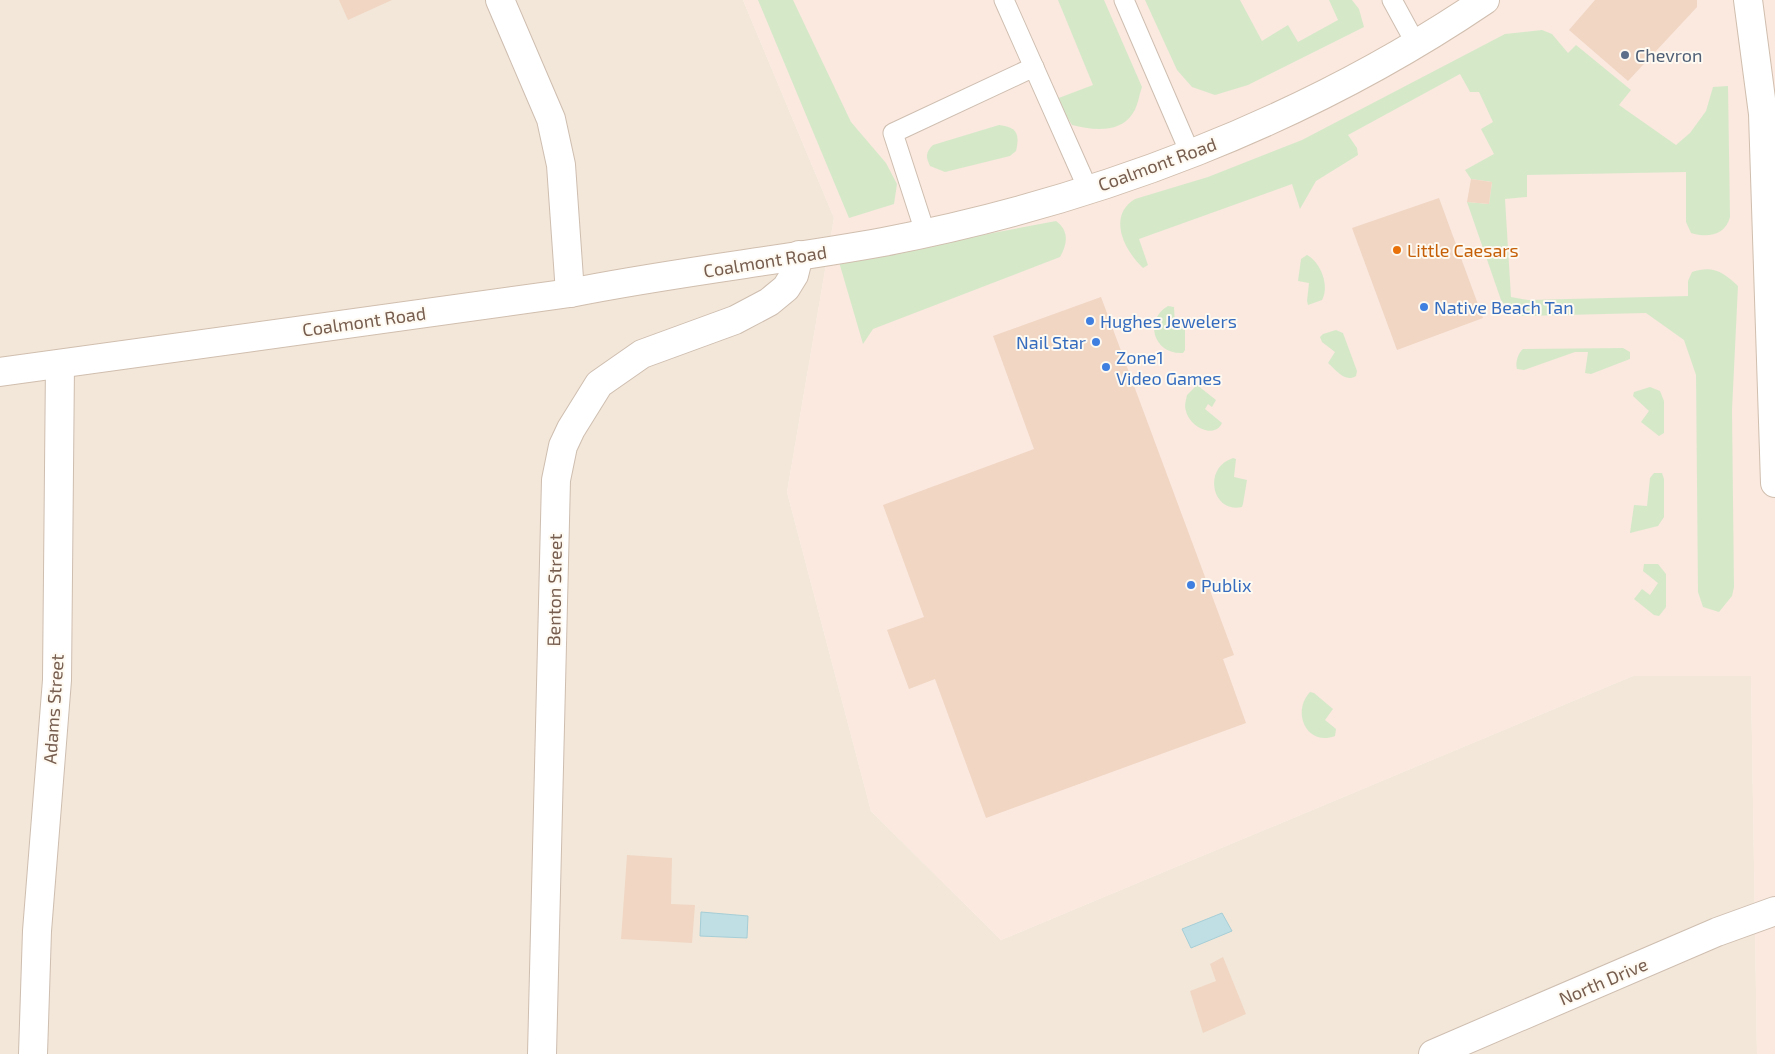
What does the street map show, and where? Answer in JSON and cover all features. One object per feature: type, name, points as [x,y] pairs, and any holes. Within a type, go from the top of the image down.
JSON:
[{"type":"street","points":[[500,0],[551,119],[561,165],[570,293]]},
{"type":"street","name":"Coalmont Road","points":[[0,372],[570,293],[798,256],[924,232],[1088,190],[1190,153],[1264,123],[1362,76],[1485,0]]},
{"type":"street","points":[[1748,0],[1763,114],[1773,322],[1775,483]]},
{"type":"street","points":[[1753,31],[1756,0]]},
{"type":"street","name":"Benton Street","points":[[542,1054],[556,480],[563,446],[571,429],[599,384],[642,354],[735,320],[769,302],[786,288],[794,275],[798,256]]},
{"type":"street","name":"Adams Street","points":[[33,1054],[38,931],[56,680],[60,364]]},
{"type":"street","name":"North Drive","points":[[1433,1054],[1717,932],[1775,911]]},
{"type":"lane","points":[[1004,0],[1088,190]]},
{"type":"lane","points":[[1124,0],[1190,153]]},
{"type":"lane","points":[[1392,0],[1416,44]]},
{"type":"lane","points":[[924,232],[893,133],[1034,67]]},
{"type":"shaded area","points":[[0,0],[743,0],[834,218],[787,492],[871,811],[1001,940],[1633,676],[1751,676],[1757,1054],[0,1054]]},
{"type":"shaded area","points":[[743,0],[1775,0],[1775,1054],[1757,1054],[1751,676],[1633,676],[1001,940],[871,811],[787,492],[834,218]]},
{"type":"green space","points":[[758,0],[793,0],[851,122],[886,163],[897,184],[894,204],[849,218]]},
{"type":"green space","points":[[1058,0],[1104,0],[1142,87],[1135,110],[1121,124],[1105,129],[1072,125],[1056,99],[1093,85]]},
{"type":"green space","points":[[1145,0],[1240,0],[1262,41],[1288,25],[1298,42],[1338,20],[1329,0],[1352,0],[1359,9],[1364,27],[1248,85],[1215,95],[1192,87],[1177,70]]},
{"type":"green space","points":[[1542,30],[1552,34],[1568,53],[1576,45],[1631,90],[1619,105],[1676,145],[1690,133],[1706,111],[1713,87],[1728,86],[1730,217],[1728,223],[1720,232],[1709,235],[1691,233],[1686,222],[1686,172],[1527,175],[1527,197],[1505,199],[1511,297],[1528,300],[1688,296],[1688,281],[1692,272],[1706,269],[1717,271],[1738,286],[1732,410],[1734,587],[1732,596],[1719,612],[1703,607],[1698,592],[1696,375],[1684,340],[1646,313],[1519,316],[1508,310],[1501,300],[1467,202],[1489,204],[1492,182],[1471,179],[1465,170],[1494,154],[1481,129],[1493,122],[1479,92],[1470,92],[1460,74],[1348,135],[1357,148],[1358,155],[1316,181],[1300,209],[1292,184],[1139,239],[1148,265],[1143,268],[1130,252],[1121,233],[1122,214],[1135,199],[1208,177],[1302,140],[1505,34]]},
{"type":"green space","points":[[999,125],[1016,132],[1018,140],[1016,151],[1010,156],[945,172],[930,166],[927,155],[933,145]]},
{"type":"green space","points":[[1056,221],[1064,229],[1066,238],[1066,243],[1060,257],[873,329],[863,344],[839,262]]},
{"type":"green space","points":[[1307,255],[1312,258],[1320,269],[1325,288],[1322,300],[1308,305],[1309,283],[1298,281],[1301,259]]},
{"type":"green space","points":[[1168,306],[1174,307],[1175,325],[1185,326],[1185,350],[1183,353],[1173,352],[1165,348],[1155,336],[1156,320],[1160,312]]},
{"type":"green space","points":[[1336,330],[1343,333],[1357,371],[1356,376],[1352,378],[1344,377],[1328,363],[1335,352],[1322,342],[1320,337],[1323,334]]},
{"type":"green space","points":[[1623,348],[1630,352],[1630,359],[1591,374],[1585,373],[1588,352],[1575,352],[1524,370],[1517,369],[1516,367],[1518,356],[1523,349]]},
{"type":"green space","points":[[1197,385],[1216,400],[1212,407],[1208,404],[1205,409],[1222,423],[1218,428],[1208,431],[1202,429],[1188,417],[1185,405],[1187,395]]},
{"type":"green space","points":[[1650,387],[1660,391],[1664,401],[1664,433],[1659,436],[1641,422],[1649,411],[1633,396],[1634,392]]},
{"type":"green space","points":[[1233,458],[1236,459],[1234,477],[1247,480],[1242,507],[1232,507],[1224,504],[1218,497],[1215,489],[1214,480],[1217,471],[1223,463]]},
{"type":"green space","points":[[1654,473],[1662,473],[1664,479],[1664,517],[1658,526],[1630,533],[1634,505],[1647,506],[1650,478]]},
{"type":"green space","points":[[1644,564],[1658,564],[1666,574],[1666,607],[1659,616],[1654,615],[1634,599],[1642,589],[1650,595],[1658,583],[1643,571]]},
{"type":"green space","points":[[1310,692],[1314,693],[1333,709],[1325,720],[1336,729],[1335,736],[1317,737],[1305,726],[1302,718],[1302,709],[1304,700]]},
{"type":"water","points":[[701,912],[748,916],[747,938],[700,936]]},
{"type":"water","points":[[1222,913],[1232,931],[1191,948],[1182,929]]},
{"type":"building","points":[[339,0],[392,0],[348,20]]},
{"type":"building","name":"Chevron","points":[[1595,0],[1697,0],[1697,7],[1628,81],[1569,30]]},
{"type":"building","points":[[1471,179],[1492,182],[1489,204],[1467,202]]},
{"type":"building","points":[[1439,198],[1483,318],[1397,350],[1352,228]]},
{"type":"building","points":[[1101,297],[1234,655],[1223,659],[1246,723],[986,818],[935,679],[909,689],[887,630],[924,617],[883,505],[1034,449],[993,336]]},
{"type":"building","points":[[627,855],[672,858],[671,904],[695,905],[692,943],[621,939]]},
{"type":"building","points":[[1223,957],[1246,1014],[1203,1033],[1190,991],[1216,981],[1210,964]]},
{"type":"place","name":"Chevron","points":[[1625,55]]},
{"type":"place","name":"Little Caesars","points":[[1397,250]]},
{"type":"place","name":"Native Beach Tan","points":[[1424,307]]},
{"type":"place","name":"Hughes Jewelers","points":[[1090,321]]},
{"type":"place","name":"Nail Star","points":[[1096,342]]},
{"type":"place","name":"Zone1 Video Games","points":[[1106,367]]},
{"type":"place","name":"Publix","points":[[1191,585]]}]
